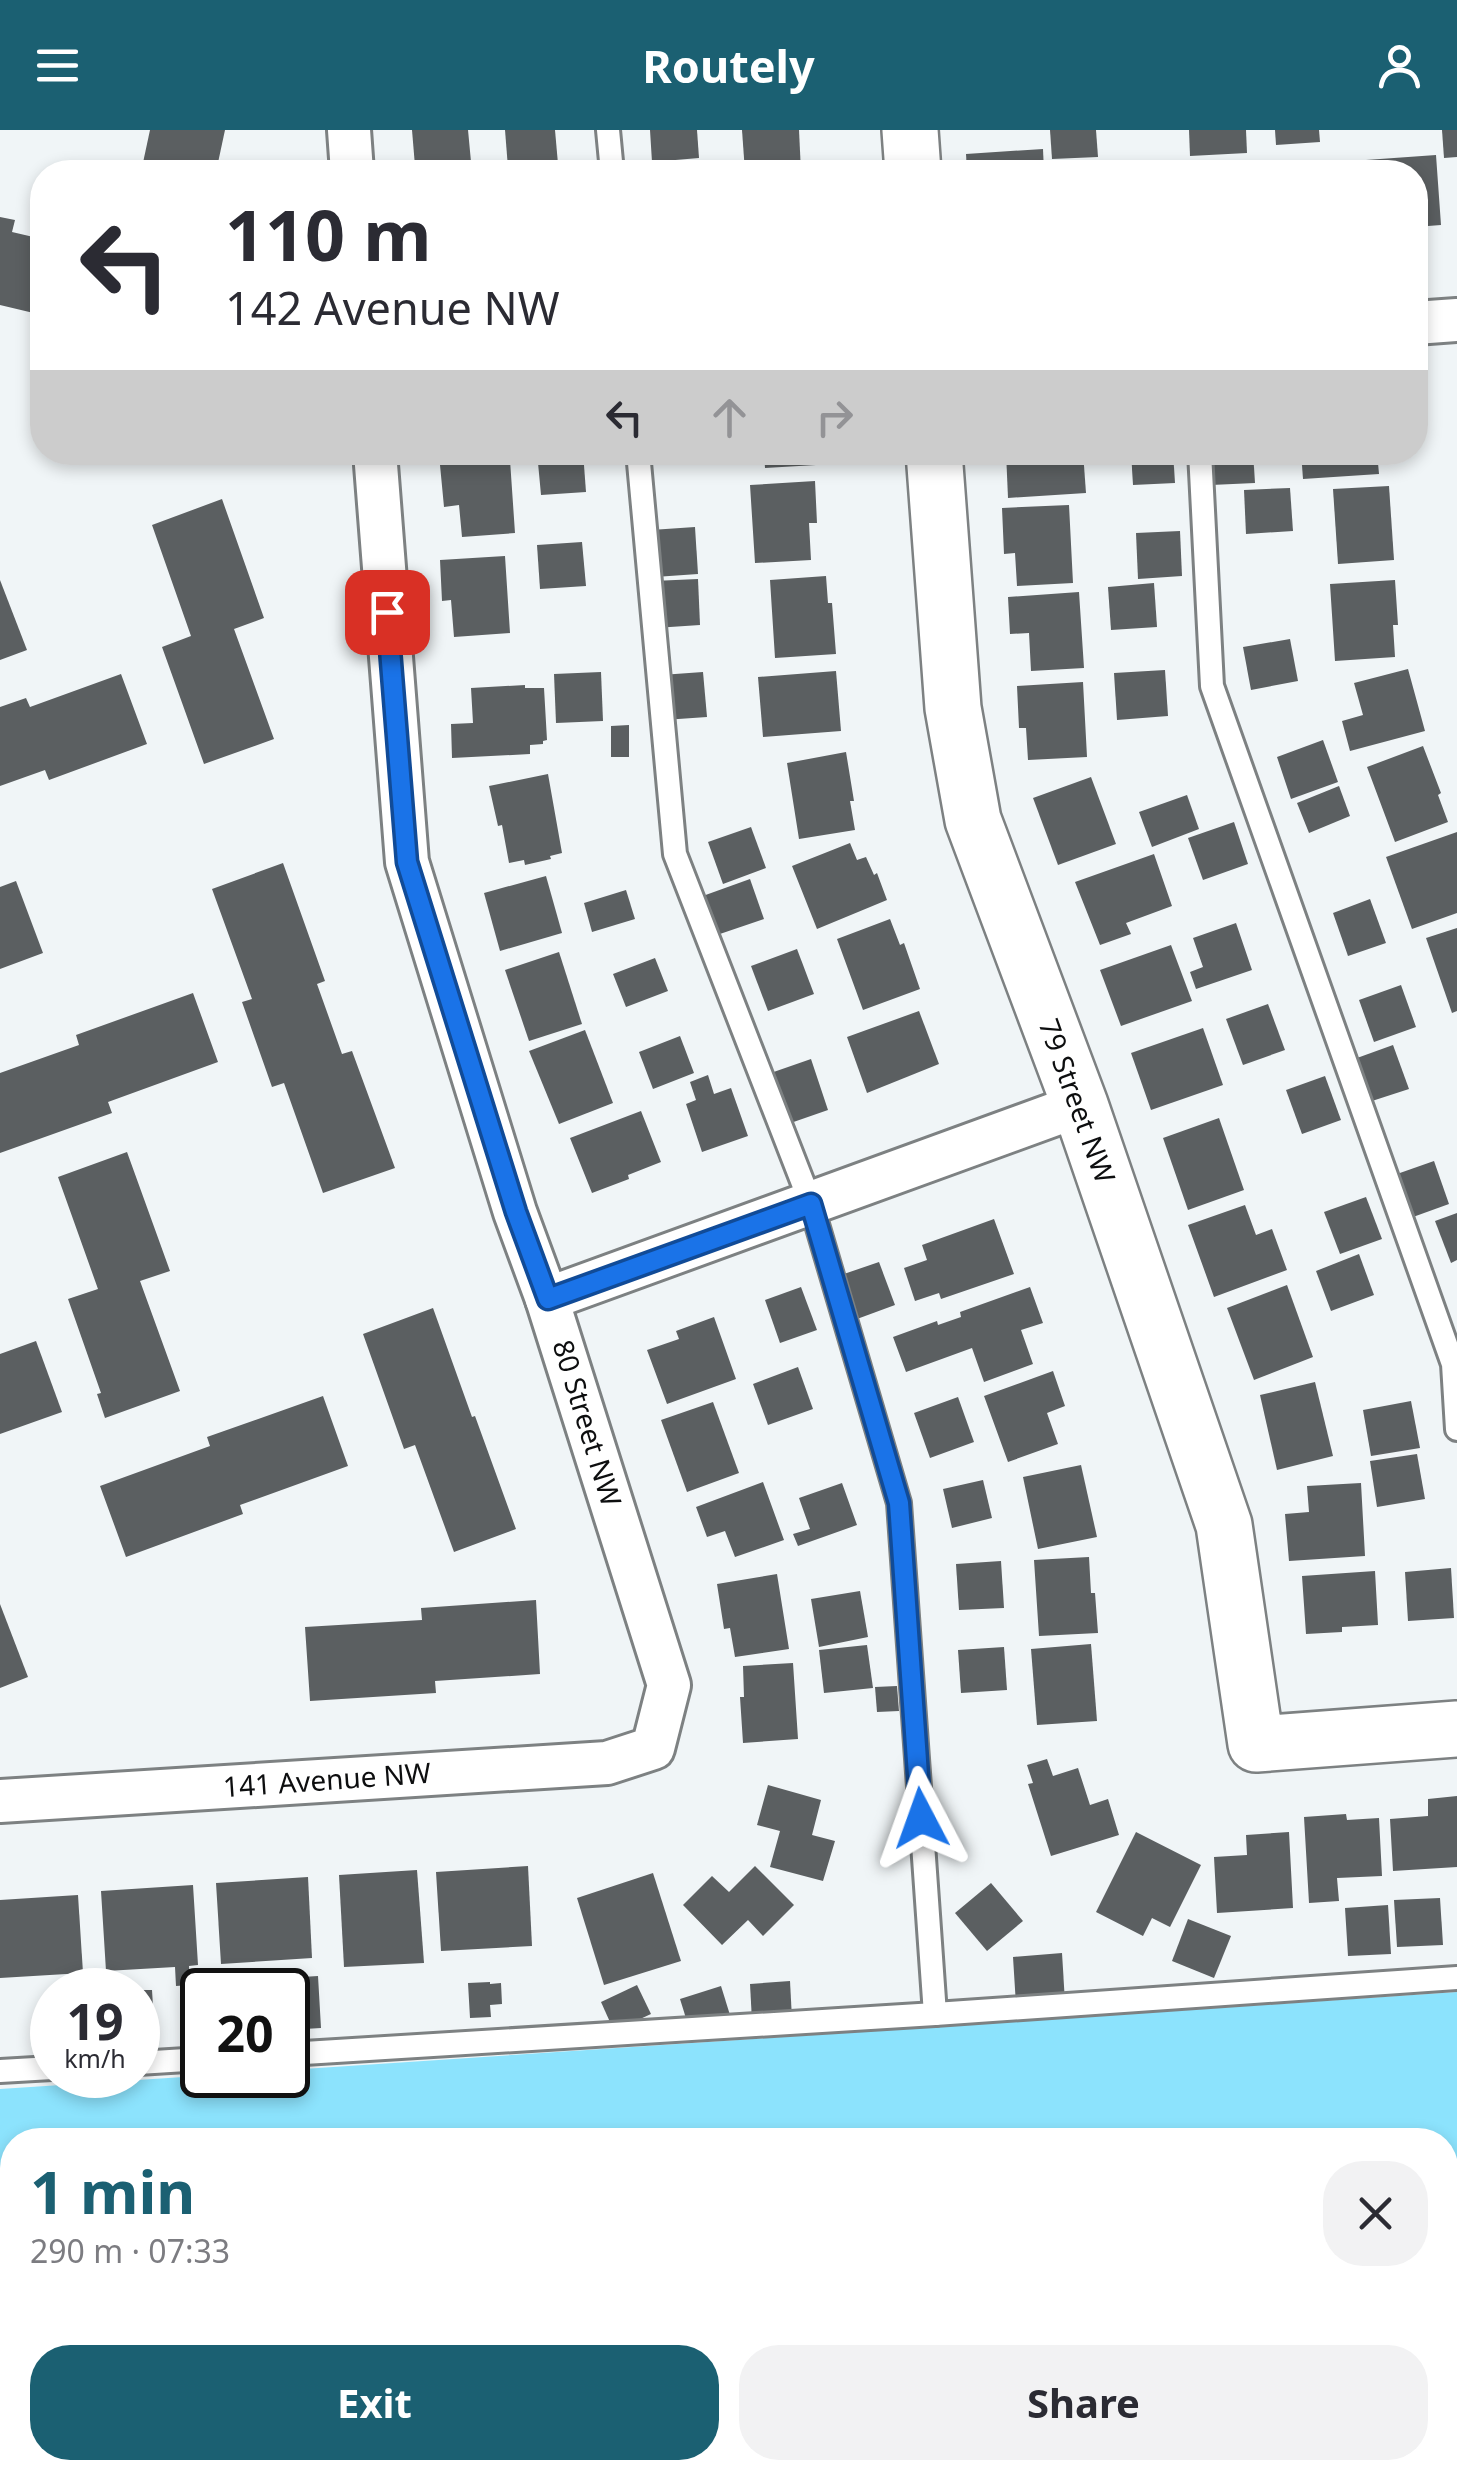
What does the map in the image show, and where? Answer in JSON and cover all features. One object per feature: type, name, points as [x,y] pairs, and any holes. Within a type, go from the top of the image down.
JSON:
[{"type":"street","points":[[349,130],[351,160]]},
{"type":"street","points":[[910,130],[913,160]]},
{"type":"street","points":[[1428,322],[1457,320]]},
{"type":"street","name":"80 Street NW","points":[[376,465],[407,862],[669,1685],[652,1748]]},
{"type":"street","name":"79 Street NW","points":[[935,465],[953,708],[973,820],[1080,1105],[1224,1525],[1256,1744],[1457,1729]]},
{"type":"street","points":[[548,1299],[1080,1105]]},
{"type":"street","name":"141 Avenue NW","points":[[0,1801],[607,1763],[652,1748]]},
{"type":"lane","points":[[608,130],[611,160]]},
{"type":"lane","points":[[639,465],[676,854],[811,1204],[899,1503],[935,2014]]},
{"type":"lane","points":[[1201,465],[1212,686],[1453,1364],[1457,1429]]},
{"type":"lane","points":[[310,2053],[1457,1978]]},
{"type":"lane","points":[[0,2072],[30,2070]]},
{"type":"shaded area","points":[[1457,1992],[1457,2128],[0,2128],[0,2089],[30,2087],[30,2098],[160,2098],[160,2079],[180,2077],[180,2098],[310,2098],[310,2069]]},
{"type":"building","points":[[150,130],[225,130],[219,160],[144,160]]},
{"type":"building","points":[[412,130],[468,130],[471,160],[414,160]]},
{"type":"building","points":[[505,130],[555,130],[558,160],[507,160]]},
{"type":"building","points":[[650,130],[697,130],[699,158],[652,160]]},
{"type":"building","points":[[742,130],[799,130],[800,160],[744,160]]},
{"type":"building","points":[[1050,130],[1096,130],[1098,157],[1052,159]]},
{"type":"building","points":[[1189,130],[1246,130],[1247,153],[1190,156]]},
{"type":"building","points":[[1275,130],[1319,130],[1320,142],[1276,145]]},
{"type":"building","points":[[1442,130],[1457,130],[1457,157],[1444,158]]},
{"type":"building","points":[[1043,149],[1043,160],[966,160],[966,154]]},
{"type":"building","points":[[1436,155],[1441,225],[1428,226],[1428,160],[1366,160]]},
{"type":"building","points":[[0,217],[15,220],[12,232],[30,236],[30,312],[0,305]]},
{"type":"building","points":[[440,465],[510,465],[515,533],[462,537],[459,505],[444,507]]},
{"type":"building","points":[[538,465],[584,465],[586,492],[541,495]]},
{"type":"building","points":[[765,465],[816,465],[765,468]]},
{"type":"building","points":[[1007,465],[1084,465],[1086,493],[1008,498]]},
{"type":"building","points":[[1132,465],[1174,465],[1175,483],[1133,485]]},
{"type":"building","points":[[1210,465],[1254,465],[1255,483],[1211,485]]},
{"type":"building","points":[[1302,465],[1378,465],[1379,474],[1303,479]]},
{"type":"building","points":[[815,481],[817,523],[809,523],[811,560],[755,563],[750,485]]},
{"type":"building","points":[[1389,486],[1394,560],[1338,564],[1333,489]]},
{"type":"building","points":[[1290,488],[1293,531],[1246,534],[1244,490]]},
{"type":"building","points":[[222,499],[264,618],[234,629],[274,739],[204,764],[162,647],[191,636],[152,525]]},
{"type":"building","points":[[1069,505],[1073,583],[1017,586],[1015,553],[1004,554],[1002,508]]},
{"type":"building","points":[[695,527],[698,574],[655,577],[651,530]]},
{"type":"building","points":[[1180,531],[1182,576],[1138,579],[1136,533]]},
{"type":"building","points":[[582,542],[586,586],[540,589],[537,545]]},
{"type":"building","points":[[505,556],[510,633],[454,637],[451,600],[442,601],[440,560]]},
{"type":"building","points":[[826,576],[836,654],[775,658],[770,580]]},
{"type":"building","points":[[698,579],[700,625],[655,628],[653,581]]},
{"type":"building","points":[[0,580],[27,650],[0,660]]},
{"type":"building","points":[[1395,580],[1395,657],[1335,661],[1330,584]]},
{"type":"building","points":[[1154,583],[1157,627],[1111,630],[1108,587]]},
{"type":"building","points":[[1079,592],[1084,668],[1031,671],[1029,633],[1010,634],[1008,597]]},
{"type":"building","points":[[1290,639],[1298,681],[1251,690],[1243,647]]},
{"type":"building","points":[[1408,669],[1425,731],[1350,751],[1342,721],[1363,715],[1354,683]]},
{"type":"building","points":[[1165,670],[1168,716],[1117,720],[1114,673]]},
{"type":"building","points":[[836,671],[841,731],[763,737],[758,677]]},
{"type":"building","points":[[601,672],[603,721],[556,723],[554,674]]},
{"type":"building","points":[[703,672],[707,717],[664,720],[661,675]]},
{"type":"building","points":[[121,674],[147,744],[49,780],[45,770],[0,786],[0,707],[26,698],[30,707]]},
{"type":"building","points":[[1083,682],[1087,757],[1028,760],[1026,728],[1019,728],[1017,686]]},
{"type":"building","points":[[471,688],[544,688],[547,740],[543,744],[530,745],[530,754],[452,758],[451,724],[473,723]]},
{"type":"building","points":[[629,725],[629,757],[611,757],[611,726]]},
{"type":"building","points":[[1323,740],[1338,782],[1291,799],[1277,757]]},
{"type":"building","points":[[1423,746],[1448,822],[1395,842],[1367,767]]},
{"type":"building","points":[[846,752],[855,830],[799,839],[787,763]]},
{"type":"building","points":[[548,774],[562,853],[525,865],[524,860],[509,863],[489,786]]},
{"type":"building","points":[[1091,777],[1116,844],[1058,865],[1033,798]]},
{"type":"building","points":[[1339,786],[1350,816],[1309,833],[1297,803]]},
{"type":"building","points":[[1187,795],[1199,829],[1152,847],[1139,812]]},
{"type":"building","points":[[1234,822],[1248,864],[1203,880],[1188,838]]},
{"type":"building","points":[[751,827],[766,868],[723,884],[708,842]]},
{"type":"building","points":[[1457,832],[1457,913],[1412,929],[1386,857]]},
{"type":"building","points":[[850,843],[857,860],[866,857],[874,875],[877,873],[887,900],[817,929],[792,866]]},
{"type":"building","points":[[1154,854],[1172,906],[1126,923],[1131,934],[1100,945],[1075,882]]},
{"type":"building","points":[[283,863],[325,981],[317,984],[342,1054],[352,1051],[395,1168],[323,1193],[284,1083],[272,1087],[242,1002],[252,999],[212,889]]},
{"type":"building","points":[[546,876],[562,933],[500,951],[484,893]]},
{"type":"building","points":[[750,879],[764,919],[714,936],[700,897]]},
{"type":"building","points":[[16,881],[43,953],[0,969],[0,887]]},
{"type":"building","points":[[626,890],[635,919],[592,932],[584,903]]},
{"type":"building","points":[[1370,899],[1386,943],[1348,956],[1333,913]]},
{"type":"building","points":[[890,919],[900,945],[904,943],[920,989],[863,1010],[837,939]]},
{"type":"building","points":[[1236,923],[1252,970],[1196,989],[1190,972],[1203,967],[1193,938]]},
{"type":"building","points":[[1457,928],[1457,1011],[1452,1013],[1426,938]]},
{"type":"building","points":[[1171,945],[1192,1001],[1121,1026],[1100,970]]},
{"type":"building","points":[[797,949],[814,994],[768,1011],[751,966]]},
{"type":"building","points":[[559,952],[582,1024],[529,1041],[505,970]]},
{"type":"building","points":[[655,958],[668,991],[626,1007],[613,974]]},
{"type":"building","points":[[1401,985],[1416,1027],[1374,1042],[1359,1000]]},
{"type":"building","points":[[193,993],[218,1062],[108,1102],[112,1113],[0,1153],[0,1073],[79,1045],[76,1035]]},
{"type":"building","points":[[1268,1004],[1285,1050],[1243,1065],[1226,1019]]},
{"type":"building","points":[[919,1011],[939,1064],[867,1093],[847,1037]]},
{"type":"building","points":[[1203,1028],[1223,1085],[1151,1110],[1131,1053]]},
{"type":"building","points":[[585,1030],[613,1103],[559,1124],[529,1051]]},
{"type":"building","points":[[680,1036],[694,1073],[653,1089],[639,1052]]},
{"type":"building","points":[[1393,1045],[1409,1089],[1372,1101],[1357,1058]]},
{"type":"building","points":[[811,1059],[828,1110],[782,1126],[765,1075]]},
{"type":"building","points":[[708,1075],[714,1094],[731,1088],[748,1136],[702,1152],[686,1104],[696,1100],[690,1082]]},
{"type":"building","points":[[1325,1076],[1341,1120],[1302,1134],[1286,1090]]},
{"type":"building","points":[[641,1111],[661,1162],[592,1193],[570,1138]]},
{"type":"building","points":[[1219,1118],[1244,1190],[1188,1210],[1163,1138]]},
{"type":"building","points":[[127,1152],[170,1271],[140,1281],[180,1391],[105,1418],[97,1394],[101,1393],[68,1299],[98,1289],[58,1177]]},
{"type":"building","points":[[1434,1161],[1449,1204],[1413,1217],[1397,1174]]},
{"type":"building","points":[[1366,1197],[1382,1239],[1340,1254],[1324,1212]]},
{"type":"building","points":[[1245,1205],[1256,1235],[1272,1229],[1287,1270],[1214,1297],[1188,1225]]},
{"type":"building","points":[[1457,1213],[1457,1260],[1451,1263],[1435,1221]]},
{"type":"building","points":[[994,1219],[1014,1274],[941,1299],[939,1293],[915,1301],[904,1268],[927,1260],[922,1245]]},
{"type":"building","points":[[1359,1254],[1374,1295],[1331,1311],[1316,1271]]},
{"type":"building","points":[[879,1262],[895,1305],[857,1319],[841,1275]]},
{"type":"building","points":[[1287,1285],[1313,1357],[1254,1380],[1227,1308]]},
{"type":"building","points":[[801,1287],[817,1330],[780,1343],[765,1300]]},
{"type":"building","points":[[1030,1287],[1043,1323],[1021,1330],[1033,1364],[984,1382],[972,1348],[906,1372],[893,1337],[961,1317],[960,1312]]},
{"type":"building","points":[[433,1308],[516,1529],[454,1552],[415,1445],[404,1449],[363,1334]]},
{"type":"building","points":[[714,1317],[736,1379],[667,1404],[647,1350],[679,1339],[676,1331]]},
{"type":"building","points":[[36,1341],[62,1412],[0,1434],[0,1354]]},
{"type":"building","points":[[798,1367],[813,1409],[768,1425],[753,1384]]},
{"type":"building","points":[[1053,1371],[1065,1406],[1047,1413],[1058,1444],[1008,1462],[984,1396]]},
{"type":"building","points":[[1315,1382],[1333,1456],[1277,1470],[1260,1395]]},
{"type":"building","points":[[323,1396],[348,1466],[240,1505],[243,1514],[126,1557],[100,1486],[210,1446],[207,1437]]},
{"type":"building","points":[[958,1397],[974,1442],[930,1458],[914,1413]]},
{"type":"building","points":[[1411,1401],[1420,1448],[1371,1456],[1363,1410]]},
{"type":"building","points":[[713,1402],[739,1473],[687,1492],[661,1420]]},
{"type":"building","points":[[1417,1454],[1425,1499],[1377,1507],[1370,1461]]},
{"type":"building","points":[[1081,1465],[1097,1537],[1038,1549],[1023,1477]]},
{"type":"building","points":[[983,1480],[992,1518],[952,1528],[943,1489]]},
{"type":"building","points":[[763,1482],[784,1540],[735,1557],[725,1531],[707,1537],[696,1507]]},
{"type":"building","points":[[842,1483],[857,1525],[798,1546],[793,1534],[810,1529],[799,1498]]},
{"type":"building","points":[[1361,1483],[1365,1556],[1289,1561],[1285,1514],[1309,1512],[1307,1486]]},
{"type":"building","points":[[1089,1557],[1098,1633],[1039,1636],[1034,1560]]},
{"type":"building","points":[[1001,1561],[1004,1608],[959,1610],[956,1564]]},
{"type":"building","points":[[1451,1568],[1454,1618],[1408,1621],[1405,1572]]},
{"type":"building","points":[[1375,1571],[1378,1625],[1306,1634],[1302,1576]]},
{"type":"building","points":[[777,1574],[789,1649],[735,1657],[730,1628],[724,1629],[717,1584]]},
{"type":"building","points":[[860,1591],[868,1637],[819,1647],[811,1599]]},
{"type":"building","points":[[536,1600],[540,1674],[435,1681],[436,1693],[310,1701],[305,1627],[422,1620],[421,1608]]},
{"type":"building","points":[[0,1604],[28,1677],[0,1688]]},
{"type":"building","points":[[1091,1644],[1097,1721],[1037,1725],[1031,1649]]},
{"type":"building","points":[[867,1645],[873,1688],[824,1693],[819,1650]]},
{"type":"building","points":[[1004,1647],[1007,1690],[961,1693],[958,1650]]},
{"type":"building","points":[[793,1663],[798,1739],[743,1743],[743,1666]]},
{"type":"building","points":[[897,1686],[899,1711],[877,1712],[875,1687]]},
{"type":"building","points":[[1047,1759],[1053,1776],[1078,1768],[1090,1805],[1108,1799],[1119,1835],[1051,1856],[1028,1784],[1033,1783],[1027,1765]]},
{"type":"building","points":[[768,1785],[821,1800],[812,1835],[835,1841],[823,1881],[770,1867],[780,1831],[757,1825]]},
{"type":"building","points":[[1457,1796],[1457,1867],[1393,1871],[1390,1819],[1428,1816],[1428,1799]]},
{"type":"building","points":[[1346,1814],[1347,1820],[1379,1818],[1382,1876],[1337,1878],[1339,1901],[1309,1903],[1304,1817]]},
{"type":"building","points":[[1136,1832],[1201,1865],[1170,1927],[1152,1918],[1143,1936],[1096,1912]]},
{"type":"building","points":[[1289,1832],[1293,1908],[1217,1913],[1214,1857],[1247,1855],[1246,1835]]},
{"type":"building","points":[[528,1866],[532,1946],[441,1951],[436,1872]]},
{"type":"building","points":[[755,1866],[794,1905],[763,1936],[748,1920],[722,1945],[683,1905],[712,1876],[729,1892]]},
{"type":"building","points":[[417,1870],[424,1963],[344,1967],[339,1875]]},
{"type":"building","points":[[653,1873],[681,1961],[604,1985],[577,1898]]},
{"type":"building","points":[[308,1877],[312,1958],[221,1964],[216,1883]]},
{"type":"building","points":[[991,1883],[1023,1921],[987,1951],[955,1913]]},
{"type":"building","points":[[193,1885],[198,1965],[180,1968],[180,1986],[176,1986],[175,1967],[106,1968],[101,1891]]},
{"type":"building","points":[[78,1895],[83,1968],[30,1968],[30,1976],[0,1978],[0,1900]]},
{"type":"building","points":[[1440,1898],[1443,1945],[1397,1947],[1394,1900]]},
{"type":"building","points":[[1388,1905],[1391,1954],[1348,1956],[1345,1908]]},
{"type":"building","points":[[1188,1919],[1231,1936],[1214,1978],[1172,1961]]},
{"type":"building","points":[[1062,1953],[1065,2002],[1016,2005],[1013,1957]]},
{"type":"building","points":[[318,1976],[321,2028],[310,2029],[310,1977]]},
{"type":"building","points":[[790,1981],[792,2019],[752,2021],[750,1984]]},
{"type":"building","points":[[468,1983],[501,1983],[502,2004],[490,2005],[491,2017],[470,2018]]},
{"type":"building","points":[[637,1985],[651,2014],[614,2031],[601,2002]]},
{"type":"building","points":[[721,1986],[730,2015],[689,2028],[680,1999]]},
{"type":"route","points":[[387,612],[407,862],[516,1212],[548,1299],[811,1204],[899,1503],[921,1818]]}]
